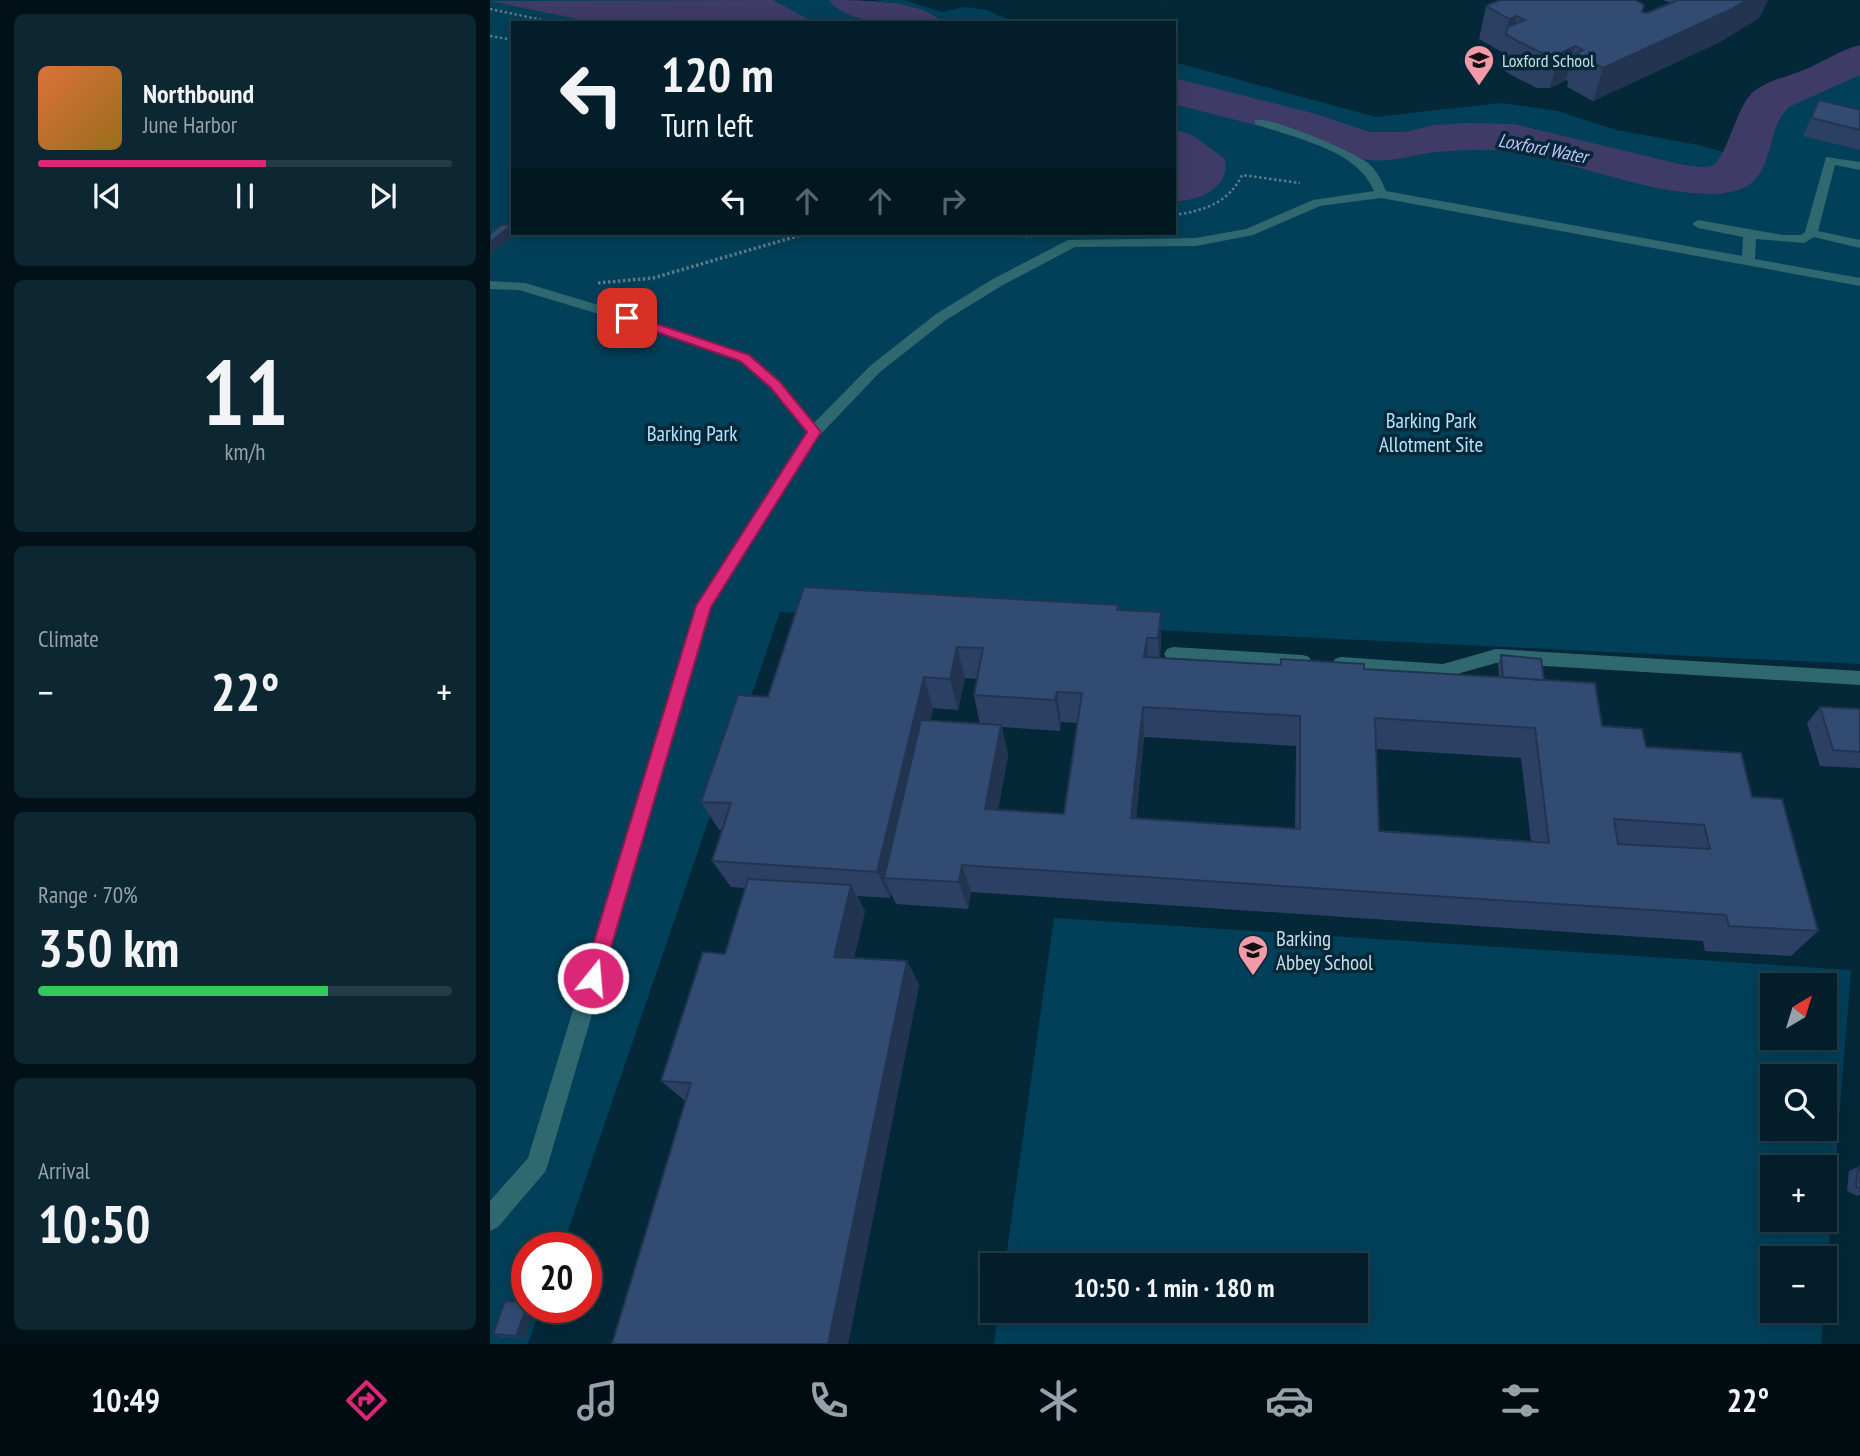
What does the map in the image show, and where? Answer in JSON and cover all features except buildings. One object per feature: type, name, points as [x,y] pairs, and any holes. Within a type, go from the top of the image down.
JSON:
[{"type":"lane","points":[[1259,122],[1335,150],[1354,160],[1372,173],[1381,194]]},
{"type":"lane","points":[[1698,224],[1804,239],[1811,233],[1830,160],[1860,166]]},
{"type":"lane","points":[[490,1219],[537,1164],[704,606],[814,432],[876,369],[941,317],[998,282],[1073,243],[1196,242],[1249,232],[1317,202],[1381,194],[1860,282]]},
{"type":"lane","points":[[1748,262],[1750,233]]},
{"type":"lane","points":[[1811,233],[1860,244]]},
{"type":"lane","points":[[490,285],[520,286],[627,318],[745,358],[776,385],[814,432]]},
{"type":"lane","points":[[1173,654],[1443,671],[1496,656],[1860,678]]},
{"type":"path","points":[[490,9],[547,21]]},
{"type":"path","points":[[490,36],[511,40]]},
{"type":"path","points":[[1176,215],[1200,211],[1222,202],[1238,187],[1242,175],[1311,185]]},
{"type":"path","points":[[585,284],[653,278],[801,235]]},
{"type":"green space","name":"Barking Park","points":[[490,0],[835,0],[907,21],[511,21],[511,235],[1176,235],[1176,97],[1293,126],[1359,148],[1405,150],[1439,142],[1510,141],[1679,182],[1717,184],[1740,177],[1748,167],[1773,104],[1833,79],[1860,63],[1860,664],[780,612],[567,1232],[511,1232],[511,1323],[535,1323],[528,1344],[490,1344]]},
{"type":"green space","points":[[875,0],[904,0],[942,12],[964,7],[986,10],[1013,21],[944,21]]},
{"type":"green space","points":[[1176,63],[1376,117],[1500,103],[1558,111],[1616,130],[1699,145],[1730,154],[1721,169],[1699,173],[1501,129],[1454,129],[1392,140],[1362,138],[1310,120],[1176,85]]},
{"type":"green space","points":[[1054,918],[1851,970],[1836,1155],[1760,1155],[1760,1232],[1830,1232],[1829,1246],[1760,1246],[1760,1323],[1823,1323],[1821,1344],[994,1344],[997,1323],[1368,1323],[1368,1253],[1007,1253]]},
{"type":"shaded area","points":[[773,0],[811,21],[587,21],[490,1]]},
{"type":"shaded area","points":[[1176,130],[1192,135],[1225,159],[1223,178],[1218,185],[1193,199],[1176,202]]},
{"type":"waterway","name":"Loxford Water","points":[[849,0],[917,21]]},
{"type":"waterway","name":"Loxford Water","points":[[1176,92],[1300,124],[1366,146],[1405,146],[1433,139],[1466,137],[1514,138],[1702,181],[1726,178],[1740,166],[1759,114],[1773,98],[1826,76],[1860,58]]},
{"type":"place","name":"Loxford School","points":[[1479,87]]},
{"type":"place","name":"Barking Abbey School","points":[[1253,977]]},
{"type":"route","points":[[593,978],[704,606],[766,503],[814,432],[786,401],[776,385],[745,358],[627,318]]},
{"type":"park label","name":"Barking Park Allotment Site","points":[[1431,432]]}]
